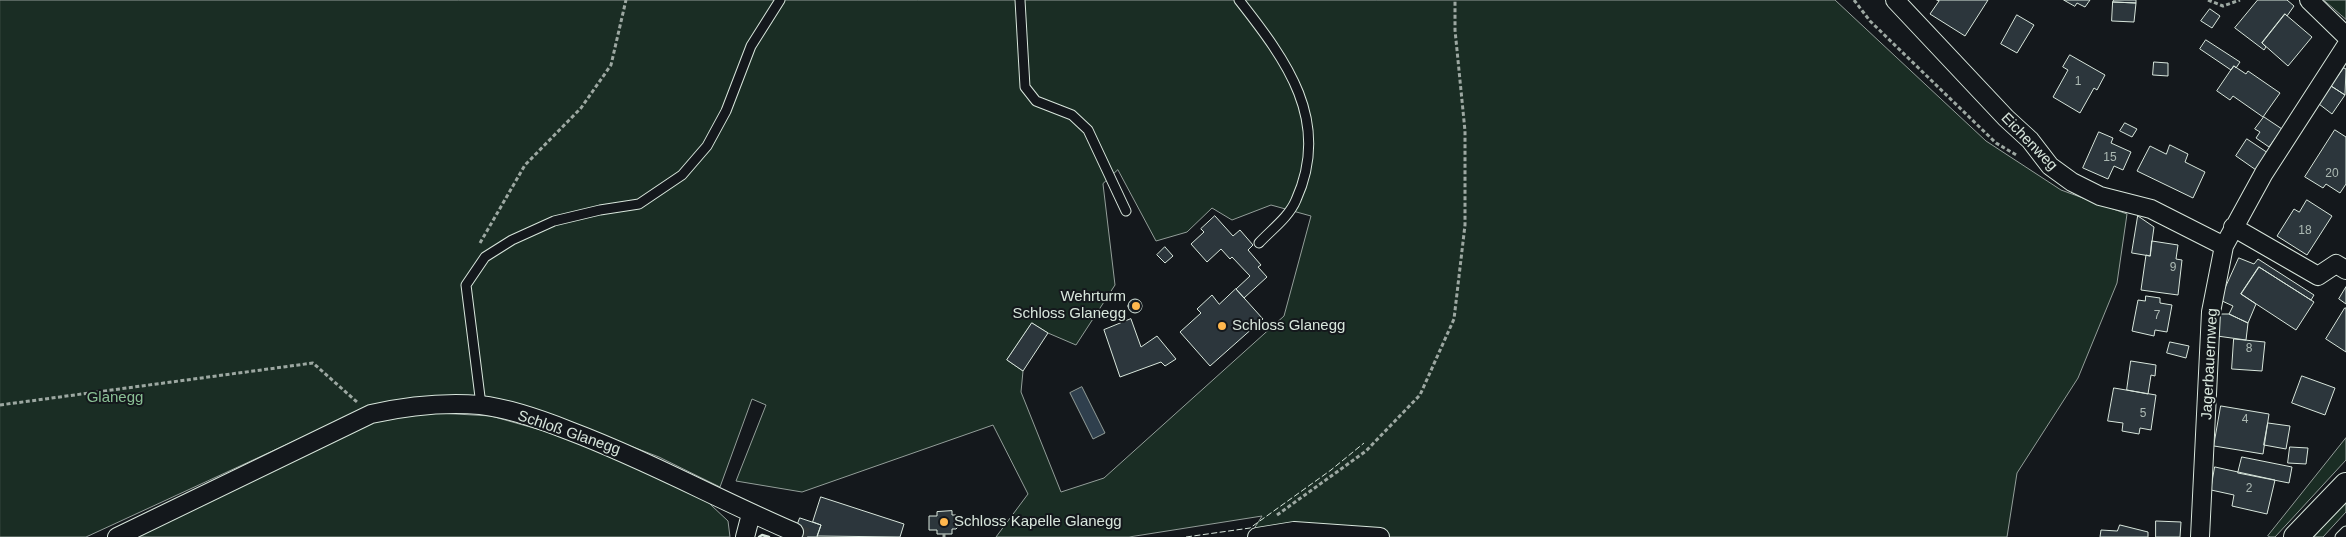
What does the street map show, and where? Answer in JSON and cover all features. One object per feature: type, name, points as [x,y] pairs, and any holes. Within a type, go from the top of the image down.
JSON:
[{"type":"street","name":"Eichenweg","points":[[1895,0],[2030,140],[2050,166],[2072,182],[2100,196],[2150,210],[2224,246]]},
{"type":"street","points":[[2309,0],[2346,36]]},
{"type":"street","name":"Jagerbauernweg","points":[[2200,537],[2211,312],[2224,246],[2264,173],[2346,46]]},
{"type":"street","points":[[2233,228],[2318,276],[2336,264],[2346,270]]},
{"type":"street","name":"Schloß Glanegg","points":[[116,537],[371,414],[407,406],[481,405],[545,422],[622,451],[751,514],[794,532]]},
{"type":"street","points":[[2296,537],[2346,485]]},
{"type":"street","points":[[744,537],[751,514]]},
{"type":"street","points":[[1257,537],[1294,531],[1380,537]]},
{"type":"lane","points":[[481,405],[466,285],[485,258],[512,240],[554,221],[600,210],[639,204],[682,175],[707,146],[726,111],[751,46],[780,0]]},
{"type":"lane","points":[[1020,0],[1025,87],[1036,101],[1072,115],[1088,130],[1126,211]]},
{"type":"lane","points":[[1239,0],[1265,32],[1293,75],[1307,118],[1309,159],[1296,201],[1284,218],[1259,243]]},
{"type":"lane","points":[[2340,537],[2346,531]]},
{"type":"path","points":[[478,248],[486,230],[525,165],[581,108],[611,65],[626,0]]},
{"type":"path","points":[[1270,520],[1366,451],[1420,395],[1454,319],[1465,225],[1465,131],[1455,30],[1455,0]]},
{"type":"path","points":[[1854,0],[1870,21],[1996,142],[2020,157]]},
{"type":"path","points":[[2208,0],[2223,6],[2240,0]]},
{"type":"path","points":[[0,405],[313,363],[371,414]]},
{"type":"green space","name":"Glanegg","points":[[0,0],[1835,0],[1986,141],[2061,190],[2127,214],[2117,283],[2078,378],[2017,473],[2007,537],[1249,537],[1262,516],[1129,537],[996,537],[1028,494],[993,425],[802,492],[736,481],[766,405],[752,399],[720,487],[659,457],[560,419],[475,398],[368,407],[86,537],[0,537]],"holes":[[[1118,170],[1156,241],[1187,232],[1212,208],[1232,220],[1271,205],[1311,216],[1284,316],[1104,478],[1061,492],[1021,392],[1023,371],[1007,360],[1032,323],[1048,333],[1076,345],[1115,285],[1103,184]]]},
{"type":"green space","points":[[2324,0],[2346,0],[2346,19]]},
{"type":"green space","points":[[420,412],[491,416],[562,436],[694,489],[728,521],[730,537],[126,537],[369,422]]},
{"type":"green space","points":[[2346,438],[2346,460],[2275,537],[2268,536]]},
{"type":"green space","points":[[2346,502],[2346,512],[2323,537],[2314,537]]},
{"type":"water","points":[[1082,387],[1105,433],[1093,439],[1070,393]]},
{"type":"building","points":[[1937,0],[1988,0],[1965,36],[1930,14],[1939,1]]},
{"type":"building","points":[[2064,0],[2090,0],[2085,7],[2077,3],[2075,6]]},
{"type":"building","points":[[2114,0],[2136,0],[2136,3],[2113,2]]},
{"type":"building","points":[[2258,0],[2287,0],[2294,6],[2287,16],[2285,14],[2262,43],[2266,47],[2264,50],[2235,28]]},
{"type":"building","points":[[2113,2],[2136,3],[2134,22],[2112,21]]},
{"type":"building","points":[[2210,9],[2220,16],[2212,28],[2201,21]]},
{"type":"building","points":[[2285,14],[2312,37],[2288,66],[2262,43]]},
{"type":"building","points":[[2017,15],[2034,25],[2017,53],[2001,44]]},
{"type":"building","points":[[2206,40],[2240,62],[2236,68],[2234,66],[2231,70],[2200,49]]},
{"type":"building","points":[[2070,55],[2105,75],[2097,90],[2094,88],[2080,113],[2053,97],[2068,70],[2063,67]]},
{"type":"building","points":[[2154,62],[2168,63],[2168,76],[2153,75]]},
{"type":"building","points":[[2234,66],[2246,74],[2248,71],[2280,93],[2263,117],[2233,96],[2230,100],[2217,91]]},
{"type":"building","points":[[2344,68],[2346,69],[2345,95],[2331,86]]},
{"type":"building","points":[[2331,86],[2345,95],[2332,114],[2319,104]]},
{"type":"building","points":[[2264,117],[2282,129],[2269,147],[2256,138],[2260,132],[2255,129]]},
{"type":"building","points":[[2125,123],[2137,129],[2132,137],[2120,131]]},
{"type":"building","points":[[2335,130],[2346,137],[2346,184],[2340,193],[2326,184],[2323,188],[2305,177]]},
{"type":"building","points":[[2099,132],[2113,138],[2111,143],[2131,152],[2123,170],[2114,166],[2108,179],[2083,168]]},
{"type":"building","points":[[2247,139],[2268,153],[2256,170],[2236,156]]},
{"type":"building","points":[[2170,145],[2188,154],[2185,162],[2205,172],[2193,198],[2137,171],[2150,146],[2166,154]]},
{"type":"building","points":[[2307,200],[2332,216],[2307,255],[2277,236],[2294,209],[2299,212]]},
{"type":"building","points":[[1215,216],[1233,236],[1240,230],[1253,245],[1248,250],[1261,265],[1258,267],[1267,277],[1244,298],[1236,289],[1250,276],[1232,257],[1230,259],[1221,249],[1207,262],[1191,244],[1204,232],[1201,229]]},
{"type":"building","points":[[2138,216],[2154,227],[2150,256],[2132,253]]},
{"type":"building","points":[[2152,241],[2178,245],[2176,259],[2182,260],[2178,295],[2141,290],[2146,255],[2150,256]]},
{"type":"building","points":[[1165,247],[1173,256],[1165,263],[1157,255]]},
{"type":"building","points":[[2239,258],[2254,264],[2258,259],[2314,295],[2311,300],[2259,267],[2241,294],[2256,304],[2248,323],[2229,314],[2233,306],[2220,300]]},
{"type":"building","points":[[2259,267],[2314,302],[2296,330],[2241,294]]},
{"type":"building","points":[[2346,287],[2346,304],[2339,299]]},
{"type":"building","name":"Schloss Glanegg","points":[[1236,289],[1263,319],[1210,366],[1180,332],[1201,313],[1197,309],[1212,295],[1219,304]]},
{"type":"building","points":[[2146,296],[2160,298],[2160,303],[2172,305],[2167,332],[2155,330],[2154,336],[2132,331],[2138,300],[2145,301]]},
{"type":"building","name":"Wehrturm Schloss Glanegg","points":[[1135,299],[1140,301],[1142,306],[1140,311],[1135,313],[1130,311],[1128,306],[1130,301]]},
{"type":"building","points":[[2346,308],[2346,352],[2326,339]]},
{"type":"building","points":[[2219,314],[2229,314],[2248,323],[2246,340],[2217,336]]},
{"type":"building","points":[[1131,319],[1141,347],[1157,336],[1176,359],[1165,366],[1161,362],[1120,377],[1104,330]]},
{"type":"building","points":[[1032,323],[1048,333],[1023,371],[1007,360]]},
{"type":"building","points":[[2234,339],[2265,342],[2262,371],[2232,369]]},
{"type":"building","points":[[2170,342],[2189,346],[2186,358],[2167,353]]},
{"type":"building","points":[[2131,361],[2156,365],[2155,376],[2151,375],[2148,394],[2127,390]]},
{"type":"building","points":[[2302,376],[2335,388],[2325,415],[2292,403]]},
{"type":"building","points":[[2114,388],[2156,395],[2151,430],[2140,428],[2139,434],[2122,431],[2123,423],[2108,421]]},
{"type":"building","points":[[2221,406],[2269,414],[2263,454],[2214,446]]},
{"type":"building","points":[[2268,423],[2290,426],[2286,449],[2264,445]]},
{"type":"building","points":[[2290,447],[2308,448],[2306,464],[2288,463]]},
{"type":"building","points":[[2242,457],[2292,467],[2289,483],[2238,473]]},
{"type":"building","points":[[2215,467],[2275,480],[2267,514],[2232,506],[2234,495],[2211,490]]},
{"type":"building","points":[[821,497],[904,524],[900,537],[817,536],[821,525],[813,522]]},
{"type":"building","name":"Schloss Kapelle Glanegg","points":[[952,511],[952,515],[956,515],[960,519],[960,525],[956,529],[952,529],[952,534],[937,534],[937,530],[929,530],[929,516],[937,516],[937,512]]},
{"type":"building","points":[[800,518],[821,525],[817,537],[793,537]]},
{"type":"building","points":[[2156,521],[2181,522],[2180,537],[2156,537]]},
{"type":"building","points":[[2120,525],[2148,532],[2148,537],[2100,537],[2101,530],[2117,531]]},
{"type":"tunnel","points":[[794,532],[807,537]]},
{"type":"fence","points":[[1186,537],[1250,528],[1331,470],[1364,443]]},
{"type":"wall","points":[[759,537],[762,535],[769,537]]},
{"type":"place","name":"Wehrturm Schloss Glanegg","points":[[1136,306]]},
{"type":"place","name":"Schloss Glanegg","points":[[1222,326]]},
{"type":"place","name":"Schloss Kapelle Glanegg","points":[[944,522]]}]
